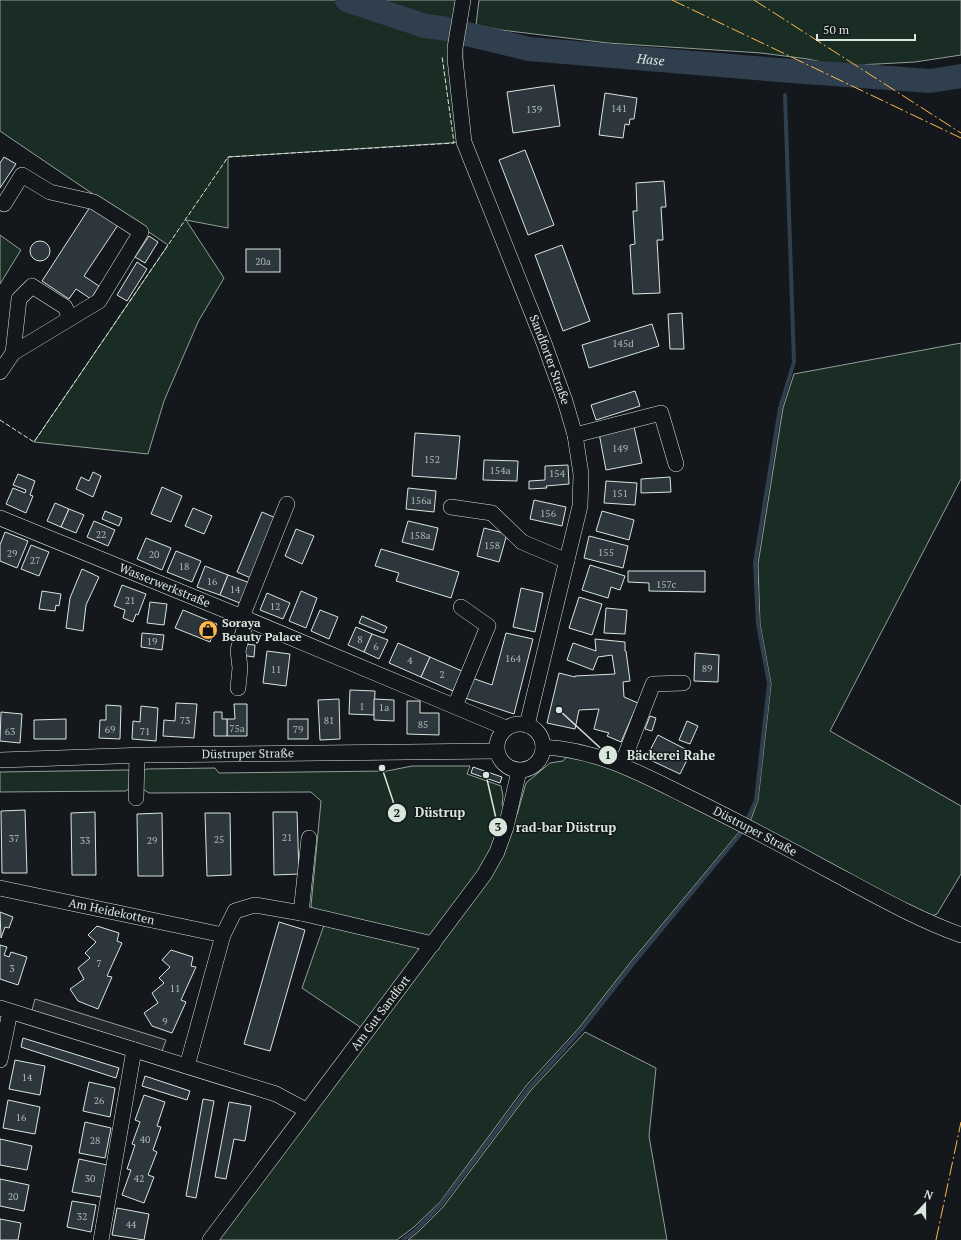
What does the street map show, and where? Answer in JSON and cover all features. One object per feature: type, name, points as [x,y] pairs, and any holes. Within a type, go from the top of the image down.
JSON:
[{"type":"street","name":"Sandforter Straße","points":[[462,2],[455,48],[455,59],[464,142],[566,400],[575,435],[580,474],[580,506],[527,725]]},
{"type":"street","points":[[0,372],[13,354],[99,301],[141,232],[94,202],[50,192],[22,175],[4,204]]},
{"type":"street","points":[[13,354],[19,299],[32,286],[65,307],[70,318]]},
{"type":"street","points":[[575,435],[661,413],[676,464]]},
{"type":"street","points":[[238,688],[240,668],[238,650],[244,618],[287,504]]},
{"type":"street","points":[[451,506],[492,512],[522,542],[567,561]]},
{"type":"street","name":"Wasserwerkstraße","points":[[0,518],[506,728]]},
{"type":"street","points":[[455,706],[488,626],[460,607]]},
{"type":"street","points":[[622,764],[653,684],[683,683]]},
{"type":"street","points":[[520,724],[527,725],[539,733],[542,740],[542,754],[539,761],[527,770],[507,767],[502,762],[496,751],[498,738],[506,728],[520,724]]},
{"type":"street","name":"Düstruper Straße","points":[[543,747],[574,750],[622,764],[745,825],[899,908],[937,926],[961,935]]},
{"type":"street","name":"Düstruper Straße","points":[[0,760],[136,756],[496,751]]},
{"type":"street","points":[[136,756],[136,798]]},
{"type":"street","name":"Am Gut Sandfort","points":[[210,1240],[306,1110],[484,875],[497,852],[506,827],[519,770]]},
{"type":"street","points":[[301,914],[309,838]]},
{"type":"street","name":"Am Heidekotten","points":[[0,888],[223,935]]},
{"type":"street","points":[[187,1066],[223,935],[235,911],[254,905],[301,914],[433,944]]},
{"type":"street","points":[[0,1060],[5,1010],[276,1094],[306,1110]]},
{"type":"street","points":[[101,1240],[134,1050]]},
{"type":"green space","points":[[0,0],[463,0],[464,142],[228,157],[228,228],[186,220],[224,278],[198,322],[164,401],[148,454],[34,442],[168,245],[0,131]]},
{"type":"green space","points":[[479,0],[961,0],[961,55],[915,62],[839,66],[808,59],[761,53],[608,43],[501,30],[476,25]]},
{"type":"green space","points":[[0,235],[21,250],[0,284]]},
{"type":"green space","points":[[961,343],[961,479],[830,731],[961,806],[961,874],[937,914],[931,916],[903,903],[750,822],[758,800],[771,684],[760,624],[758,564],[783,408],[794,374]]},
{"type":"green space","points":[[568,755],[620,771],[740,831],[630,963],[579,1028],[526,1086],[440,1202],[414,1227],[397,1240],[209,1240],[366,1031],[302,988],[324,925],[311,906],[321,801],[311,792],[149,793],[143,789],[142,773],[146,769],[215,768],[219,773],[387,771],[412,766],[470,766],[467,774],[501,786],[503,796],[502,805],[517,815],[526,783],[550,763],[563,761]]},
{"type":"green space","points":[[128,770],[131,772],[131,786],[126,791],[0,792],[0,772]]},
{"type":"green space","points":[[585,1032],[656,1068],[649,1136],[667,1240],[408,1240],[443,1207],[531,1090]]},
{"type":"shaded area","points":[[35,999],[166,1040],[162,1051],[32,1010]]},
{"type":"building","points":[[554,85],[560,126],[513,133],[507,92]]},
{"type":"building","points":[[605,93],[637,98],[634,119],[630,119],[629,125],[625,124],[623,138],[599,135]]},
{"type":"building","points":[[525,150],[554,225],[528,235],[499,160]]},
{"type":"building","points":[[4,157],[16,164],[0,188],[0,163]]},
{"type":"building","points":[[664,181],[666,207],[661,207],[663,240],[657,240],[660,293],[633,294],[630,245],[635,244],[633,211],[637,211],[636,183]]},
{"type":"building","points":[[90,207],[118,225],[84,276],[99,286],[91,299],[76,289],[69,299],[42,281]]},
{"type":"building","points":[[149,236],[158,242],[145,263],[135,257]]},
{"type":"building","points":[[40,241],[47,244],[50,251],[47,258],[40,261],[33,258],[30,251],[33,244]]},
{"type":"building","points":[[562,245],[590,321],[563,331],[535,255]]},
{"type":"building","points":[[246,249],[280,249],[280,272],[246,272]]},
{"type":"building","points":[[137,262],[147,269],[127,301],[117,295]]},
{"type":"building","points":[[682,313],[684,349],[670,349],[668,314]]},
{"type":"building","points":[[652,324],[659,346],[589,368],[582,345]]},
{"type":"building","points":[[635,391],[640,406],[596,420],[591,405]]},
{"type":"building","points":[[634,427],[642,463],[606,470],[599,433]]},
{"type":"building","points":[[415,433],[460,436],[456,479],[412,476]]},
{"type":"building","points":[[484,460],[518,461],[517,481],[483,480]]},
{"type":"building","points":[[568,465],[569,484],[546,486],[547,488],[529,489],[529,481],[545,480],[545,466]]},
{"type":"building","points":[[93,472],[101,476],[93,497],[76,489],[81,477],[89,481]]},
{"type":"building","points":[[18,474],[35,481],[30,495],[33,496],[26,513],[6,504],[13,488],[25,493],[26,490],[13,485]]},
{"type":"building","points":[[670,477],[671,492],[641,493],[641,479]]},
{"type":"building","points":[[606,481],[637,483],[635,505],[604,503]]},
{"type":"building","points":[[162,487],[182,496],[171,522],[151,514]]},
{"type":"building","points":[[408,488],[436,491],[434,512],[406,509]]},
{"type":"building","points":[[534,500],[566,507],[562,526],[530,519]]},
{"type":"building","points":[[55,503],[69,509],[61,527],[47,521]]},
{"type":"building","points":[[193,508],[212,516],[204,534],[185,526]]},
{"type":"building","points":[[69,509],[84,515],[76,533],[61,527]]},
{"type":"building","points":[[105,511],[122,518],[119,526],[102,519]]},
{"type":"building","points":[[602,511],[634,520],[629,540],[596,531]]},
{"type":"building","points":[[262,512],[278,519],[253,579],[237,572]]},
{"type":"building","points":[[94,521],[115,530],[108,546],[87,537]]},
{"type":"building","points":[[408,521],[438,528],[433,550],[402,542]]},
{"type":"building","points":[[484,528],[507,534],[499,562],[477,556]]},
{"type":"building","points":[[296,529],[314,536],[302,564],[285,556]]},
{"type":"building","points":[[5,532],[28,541],[17,568],[0,561],[0,545]]},
{"type":"building","points":[[589,536],[628,546],[623,568],[584,558]]},
{"type":"building","points":[[146,538],[171,548],[162,570],[137,559]]},
{"type":"building","points":[[31,545],[49,552],[39,576],[21,569]]},
{"type":"building","points":[[381,549],[459,572],[451,598],[396,581],[399,573],[375,566]]},
{"type":"building","points":[[176,551],[201,561],[192,582],[167,572]]},
{"type":"building","points":[[590,565],[625,576],[620,590],[611,587],[608,598],[582,590]]},
{"type":"building","points":[[205,566],[228,575],[220,595],[197,587]]},
{"type":"building","points":[[82,569],[99,577],[86,605],[83,631],[66,628],[70,598]]},
{"type":"building","points":[[628,571],[705,571],[705,592],[649,591],[649,583],[628,582]]},
{"type":"building","points":[[228,575],[250,583],[242,604],[220,595]]},
{"type":"building","points":[[122,585],[146,594],[138,615],[136,614],[133,622],[123,618],[125,610],[114,606]]},
{"type":"building","points":[[521,588],[543,593],[535,632],[513,627]]},
{"type":"building","points":[[42,591],[61,594],[59,606],[56,605],[55,611],[39,609]]},
{"type":"building","points":[[301,591],[317,598],[306,628],[289,621]]},
{"type":"building","points":[[267,593],[290,603],[283,619],[260,610]]},
{"type":"building","points":[[579,597],[602,604],[592,635],[569,628]]},
{"type":"building","points":[[150,602],[167,604],[164,625],[147,623]]},
{"type":"building","points":[[606,608],[627,610],[625,634],[604,633]]},
{"type":"building","points":[[183,610],[217,624],[210,642],[175,628]]},
{"type":"building","points":[[320,610],[338,617],[329,639],[311,631]]},
{"type":"building","points":[[362,616],[387,627],[384,633],[359,623]]},
{"type":"building","points":[[356,627],[372,634],[364,652],[348,645]]},
{"type":"building","points":[[142,633],[164,635],[162,650],[141,647]]},
{"type":"building","points":[[506,633],[533,639],[514,714],[465,698],[472,678],[492,685]]},
{"type":"building","points":[[372,634],[388,640],[379,659],[364,652]]},
{"type":"building","points":[[595,639],[625,642],[630,681],[623,682],[624,697],[638,703],[621,742],[607,736],[609,733],[594,729],[599,709],[579,710],[575,729],[547,723],[559,673],[575,677],[615,674],[612,655],[598,657],[593,670],[567,660],[573,643],[596,651]]},
{"type":"building","points":[[398,643],[430,657],[421,677],[389,663]]},
{"type":"building","points":[[243,644],[255,645],[254,657],[241,655]]},
{"type":"building","points":[[267,651],[290,654],[286,686],[263,683]]},
{"type":"building","points":[[695,653],[719,655],[718,682],[694,681]]},
{"type":"building","points":[[430,657],[462,671],[453,691],[421,677]]},
{"type":"building","points":[[350,690],[375,691],[374,715],[349,714]]},
{"type":"building","points":[[339,699],[340,739],[320,740],[318,700]]},
{"type":"building","points":[[374,699],[394,700],[394,721],[374,720]]},
{"type":"building","points":[[407,701],[420,701],[420,713],[439,713],[439,735],[407,734]]},
{"type":"building","points":[[176,703],[197,704],[194,738],[163,736],[164,720],[175,721]]},
{"type":"building","points":[[234,704],[247,704],[247,736],[227,736],[227,719],[235,719]]},
{"type":"building","points":[[106,705],[121,706],[120,739],[99,738],[100,720],[106,720]]},
{"type":"building","points":[[141,706],[158,708],[156,741],[132,739],[133,721],[140,722]]},
{"type":"building","points":[[1,712],[22,714],[20,743],[0,741]]},
{"type":"building","points":[[214,712],[222,712],[222,719],[227,719],[227,736],[214,736]]},
{"type":"building","points":[[650,716],[656,718],[652,731],[645,729]]},
{"type":"building","points":[[66,719],[66,739],[34,739],[34,720]]},
{"type":"building","points":[[288,719],[308,719],[308,739],[288,739]]},
{"type":"building","points":[[687,721],[698,726],[690,744],[679,740]]},
{"type":"building","points":[[658,735],[691,752],[680,774],[646,758]]},
{"type":"building","points":[[473,767],[502,777],[500,783],[471,773]]},
{"type":"building","points":[[25,810],[27,873],[2,873],[1,811]]},
{"type":"building","points":[[95,812],[96,875],[72,875],[71,813]]},
{"type":"building","points":[[273,812],[297,812],[299,874],[274,875]]},
{"type":"building","points":[[162,813],[163,876],[138,876],[137,814]]},
{"type":"building","points":[[205,813],[230,813],[231,875],[207,876]]},
{"type":"building","points":[[0,912],[13,917],[9,928],[5,927],[1,938]]},
{"type":"building","points":[[279,922],[305,930],[270,1051],[244,1044]]},
{"type":"building","points":[[97,926],[119,933],[117,941],[122,943],[107,976],[112,977],[98,1009],[78,1001],[70,989],[84,979],[78,968],[90,958],[85,953],[96,942],[88,935]]},
{"type":"building","points":[[0,945],[7,947],[4,955],[9,957],[11,952],[27,957],[18,985],[0,979]]},
{"type":"building","points":[[171,950],[193,957],[191,966],[196,967],[181,1000],[186,1002],[172,1033],[152,1026],[144,1013],[158,1003],[152,993],[164,983],[159,978],[170,967],[162,960]]},
{"type":"building","points":[[23,1038],[119,1068],[116,1078],[21,1047]]},
{"type":"building","points":[[15,1060],[45,1066],[40,1095],[9,1089]]},
{"type":"building","points":[[145,1076],[190,1091],[187,1100],[142,1086]]},
{"type":"building","points":[[89,1082],[115,1088],[110,1117],[83,1111]]},
{"type":"building","points":[[144,1095],[165,1102],[157,1126],[161,1127],[153,1150],[157,1152],[148,1175],[154,1177],[144,1203],[122,1195],[131,1170],[127,1169],[135,1145],[132,1144],[140,1122],[135,1120]]},
{"type":"building","points":[[203,1099],[214,1101],[196,1198],[186,1196]]},
{"type":"building","points":[[8,1100],[40,1107],[35,1134],[3,1128]]},
{"type":"building","points":[[229,1102],[251,1106],[245,1141],[234,1139],[226,1179],[215,1177]]},
{"type":"building","points":[[85,1122],[111,1128],[105,1158],[79,1153]]},
{"type":"building","points":[[0,1139],[32,1146],[27,1170],[0,1165]]},
{"type":"building","points":[[79,1159],[107,1165],[101,1197],[72,1192]]},
{"type":"building","points":[[0,1179],[29,1185],[24,1211],[0,1206]]},
{"type":"building","points":[[72,1201],[96,1205],[91,1232],[67,1227]]},
{"type":"building","points":[[117,1208],[149,1214],[144,1240],[112,1235]]},
{"type":"building","points":[[0,1219],[21,1223],[18,1240],[0,1240]]},
{"type":"waterway","name":"Hase","points":[[347,0],[425,26],[442,28],[529,49],[930,81],[961,76]]},
{"type":"waterway","name":"Hase","points":[[778,70],[780,78]]},
{"type":"waterway","points":[[403,1240],[416,1230],[441,1204],[529,1088],[582,1029],[632,965],[742,832],[756,800],[769,684],[758,624],[755,563],[780,408],[794,362],[785,95]]},
{"type":"fence","points":[[0,420],[34,442],[228,157],[454,143],[442,56]]},
{"type":"power","points":[[672,0],[961,138]]},
{"type":"power","points":[[754,0],[961,133]]},
{"type":"power","points":[[936,1240],[961,1122]]},
{"type":"place","name":"Soraya Beauty Palace","points":[[208,630]]},
{"type":"place","name":"Bäckerei Rahe","points":[[559,710]]},
{"type":"place","name":"Düstrup","points":[[382,768]]},
{"type":"place","name":"rad-bar Düstrup","points":[[486,775]]}]
